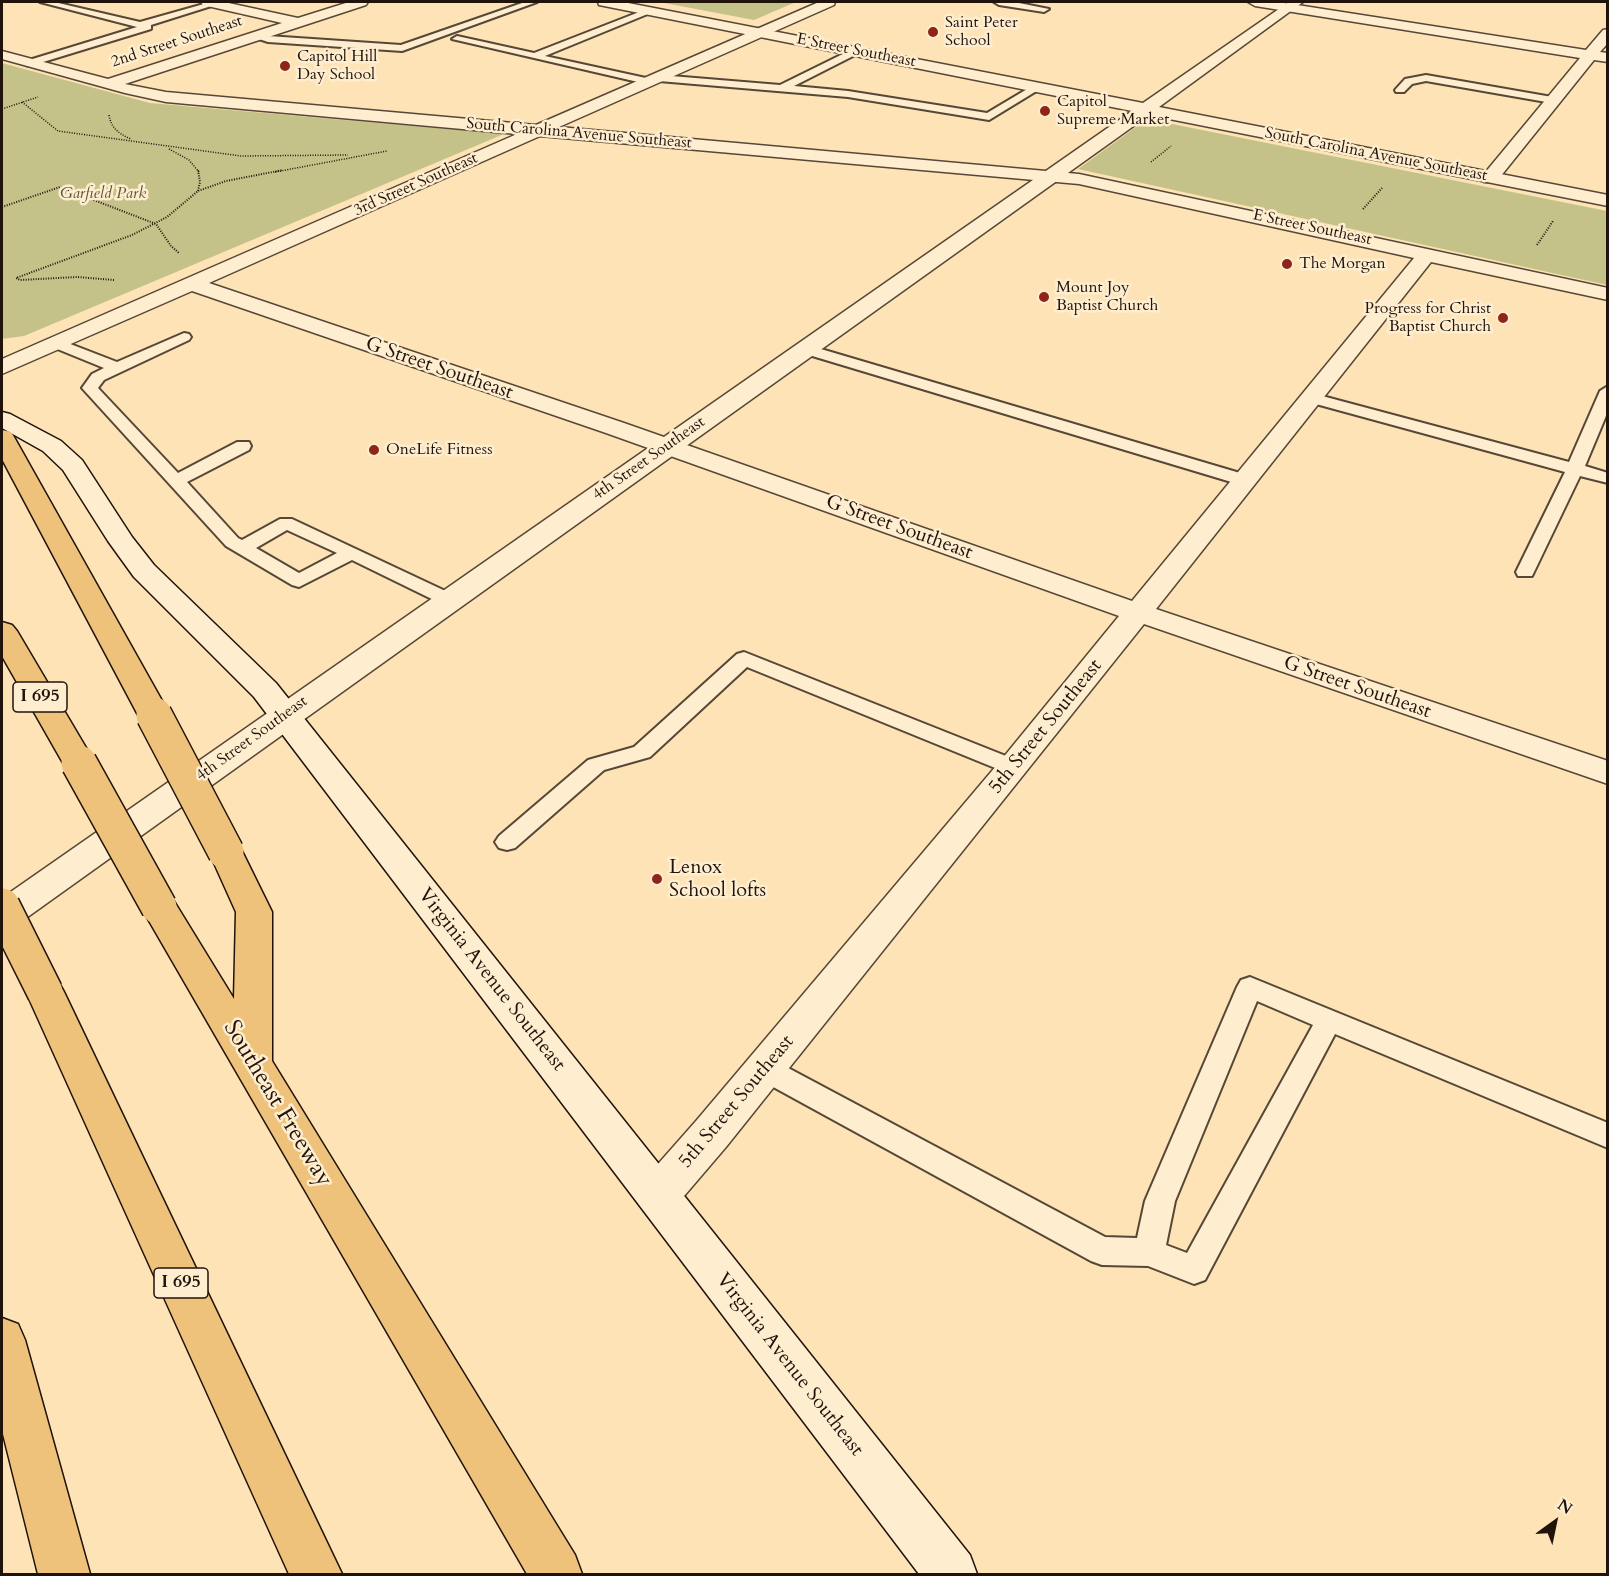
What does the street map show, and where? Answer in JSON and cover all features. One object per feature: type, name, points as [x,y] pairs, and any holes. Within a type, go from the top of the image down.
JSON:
[{"type":"highway","points":[[2,437],[154,715],[226,852],[254,912],[252,1062]]},
{"type":"highway","name":"Southeast Freeway","points":[[2,631],[159,907],[556,1575]]},
{"type":"highway","name":"I 695","points":[[2,906],[45,992],[316,1575]]},
{"type":"highway","points":[[2,1340],[64,1575]]},
{"type":"street","points":[[214,2],[297,22]]},
{"type":"street","name":"2nd Street Southeast","points":[[108,84],[361,2]]},
{"type":"street","name":"E Street Southeast","points":[[604,2],[1144,109]]},
{"type":"street","name":"3rd Street Southeast","points":[[2,367],[830,2]]},
{"type":"street","points":[[1255,2],[1293,4],[1608,58]]},
{"type":"street","name":"4th Street Southeast","points":[[2,916],[1293,4]]},
{"type":"street","points":[[1490,178],[1608,33]]},
{"type":"street","name":"South Carolina Avenue Southeast","points":[[2,55],[108,84],[176,98],[1051,175]]},
{"type":"street","name":"South Carolina Avenue Southeast","points":[[1144,109],[1608,201]]},
{"type":"street","name":"E Street Southeast","points":[[1051,175],[1120,186],[1608,294]]},
{"type":"street","name":"5th Street Southeast","points":[[658,1195],[765,1069],[1013,767],[1428,254]]},
{"type":"street","name":"G Street Southeast","points":[[189,284],[667,446],[1138,613],[1608,773]]},
{"type":"street","name":"Virginia Avenue Southeast","points":[[2,419],[52,446],[73,465],[121,541],[144,571],[242,666],[285,715],[951,1575]]},
{"type":"lane","points":[[30,63],[148,27],[45,2]]},
{"type":"lane","points":[[141,25],[214,2]]},
{"type":"lane","points":[[255,36],[402,48],[532,2]]},
{"type":"lane","points":[[999,2],[1044,9]]},
{"type":"lane","points":[[535,56],[650,11]]},
{"type":"lane","points":[[457,39],[655,80],[848,94],[989,117],[1038,87]]},
{"type":"lane","points":[[780,89],[855,51]]},
{"type":"lane","points":[[1400,90],[1409,81],[1426,78],[1552,100]]},
{"type":"lane","points":[[184,337],[98,377],[90,388],[232,542],[299,581],[352,552]]},
{"type":"lane","points":[[55,343],[117,368]]},
{"type":"lane","points":[[804,349],[1244,480]]},
{"type":"lane","points":[[1525,572],[1575,469],[1608,391]]},
{"type":"lane","points":[[1311,398],[1608,478]]},
{"type":"lane","points":[[176,482],[243,446]]},
{"type":"lane","points":[[242,548],[286,523],[352,552],[449,600]]},
{"type":"lane","points":[[507,842],[597,765],[642,752],[744,658],[1013,767]]},
{"type":"lane","points":[[1149,1252],[1160,1200],[1250,987],[1608,1136]]},
{"type":"lane","points":[[765,1069],[1102,1251],[1149,1252],[1194,1270],[1330,1019]]},
{"type":"path","points":[[22,102],[58,131],[241,156],[363,155]]},
{"type":"path","points":[[109,113],[110,123],[118,132],[137,141]]},
{"type":"path","points":[[1147,165],[1174,144]]},
{"type":"path","points":[[166,147],[185,157],[200,172],[198,191]]},
{"type":"path","points":[[119,280],[76,278],[20,280],[16,278],[95,250],[156,224],[198,191],[249,175],[387,151]]},
{"type":"path","points":[[2,207],[60,187],[156,224],[171,246],[184,256]]},
{"type":"path","points":[[1362,211],[1383,188]]},
{"type":"path","points":[[1535,248],[1557,216]]},
{"type":"green space","points":[[659,2],[796,2],[754,20]]},
{"type":"green space","name":"Garfield Park","points":[[2,63],[150,103],[504,134],[24,336],[2,339]]},
{"type":"green space","points":[[1147,119],[1607,211],[1607,285],[1078,169]]},
{"type":"place","name":"Saint Peter School","points":[[933,32]]},
{"type":"place","name":"Capitol Hill Day School","points":[[285,66]]},
{"type":"place","name":"Capitol Supreme Market","points":[[1045,111]]},
{"type":"place","name":"The Morgan","points":[[1287,264]]},
{"type":"place","name":"Mount Joy Baptist Church","points":[[1044,297]]},
{"type":"place","name":"Progress for Christ Baptist Church","points":[[1503,318]]},
{"type":"place","name":"OneLife Fitness","points":[[374,450]]},
{"type":"place","name":"Lenox School lofts","points":[[657,879]]}]
